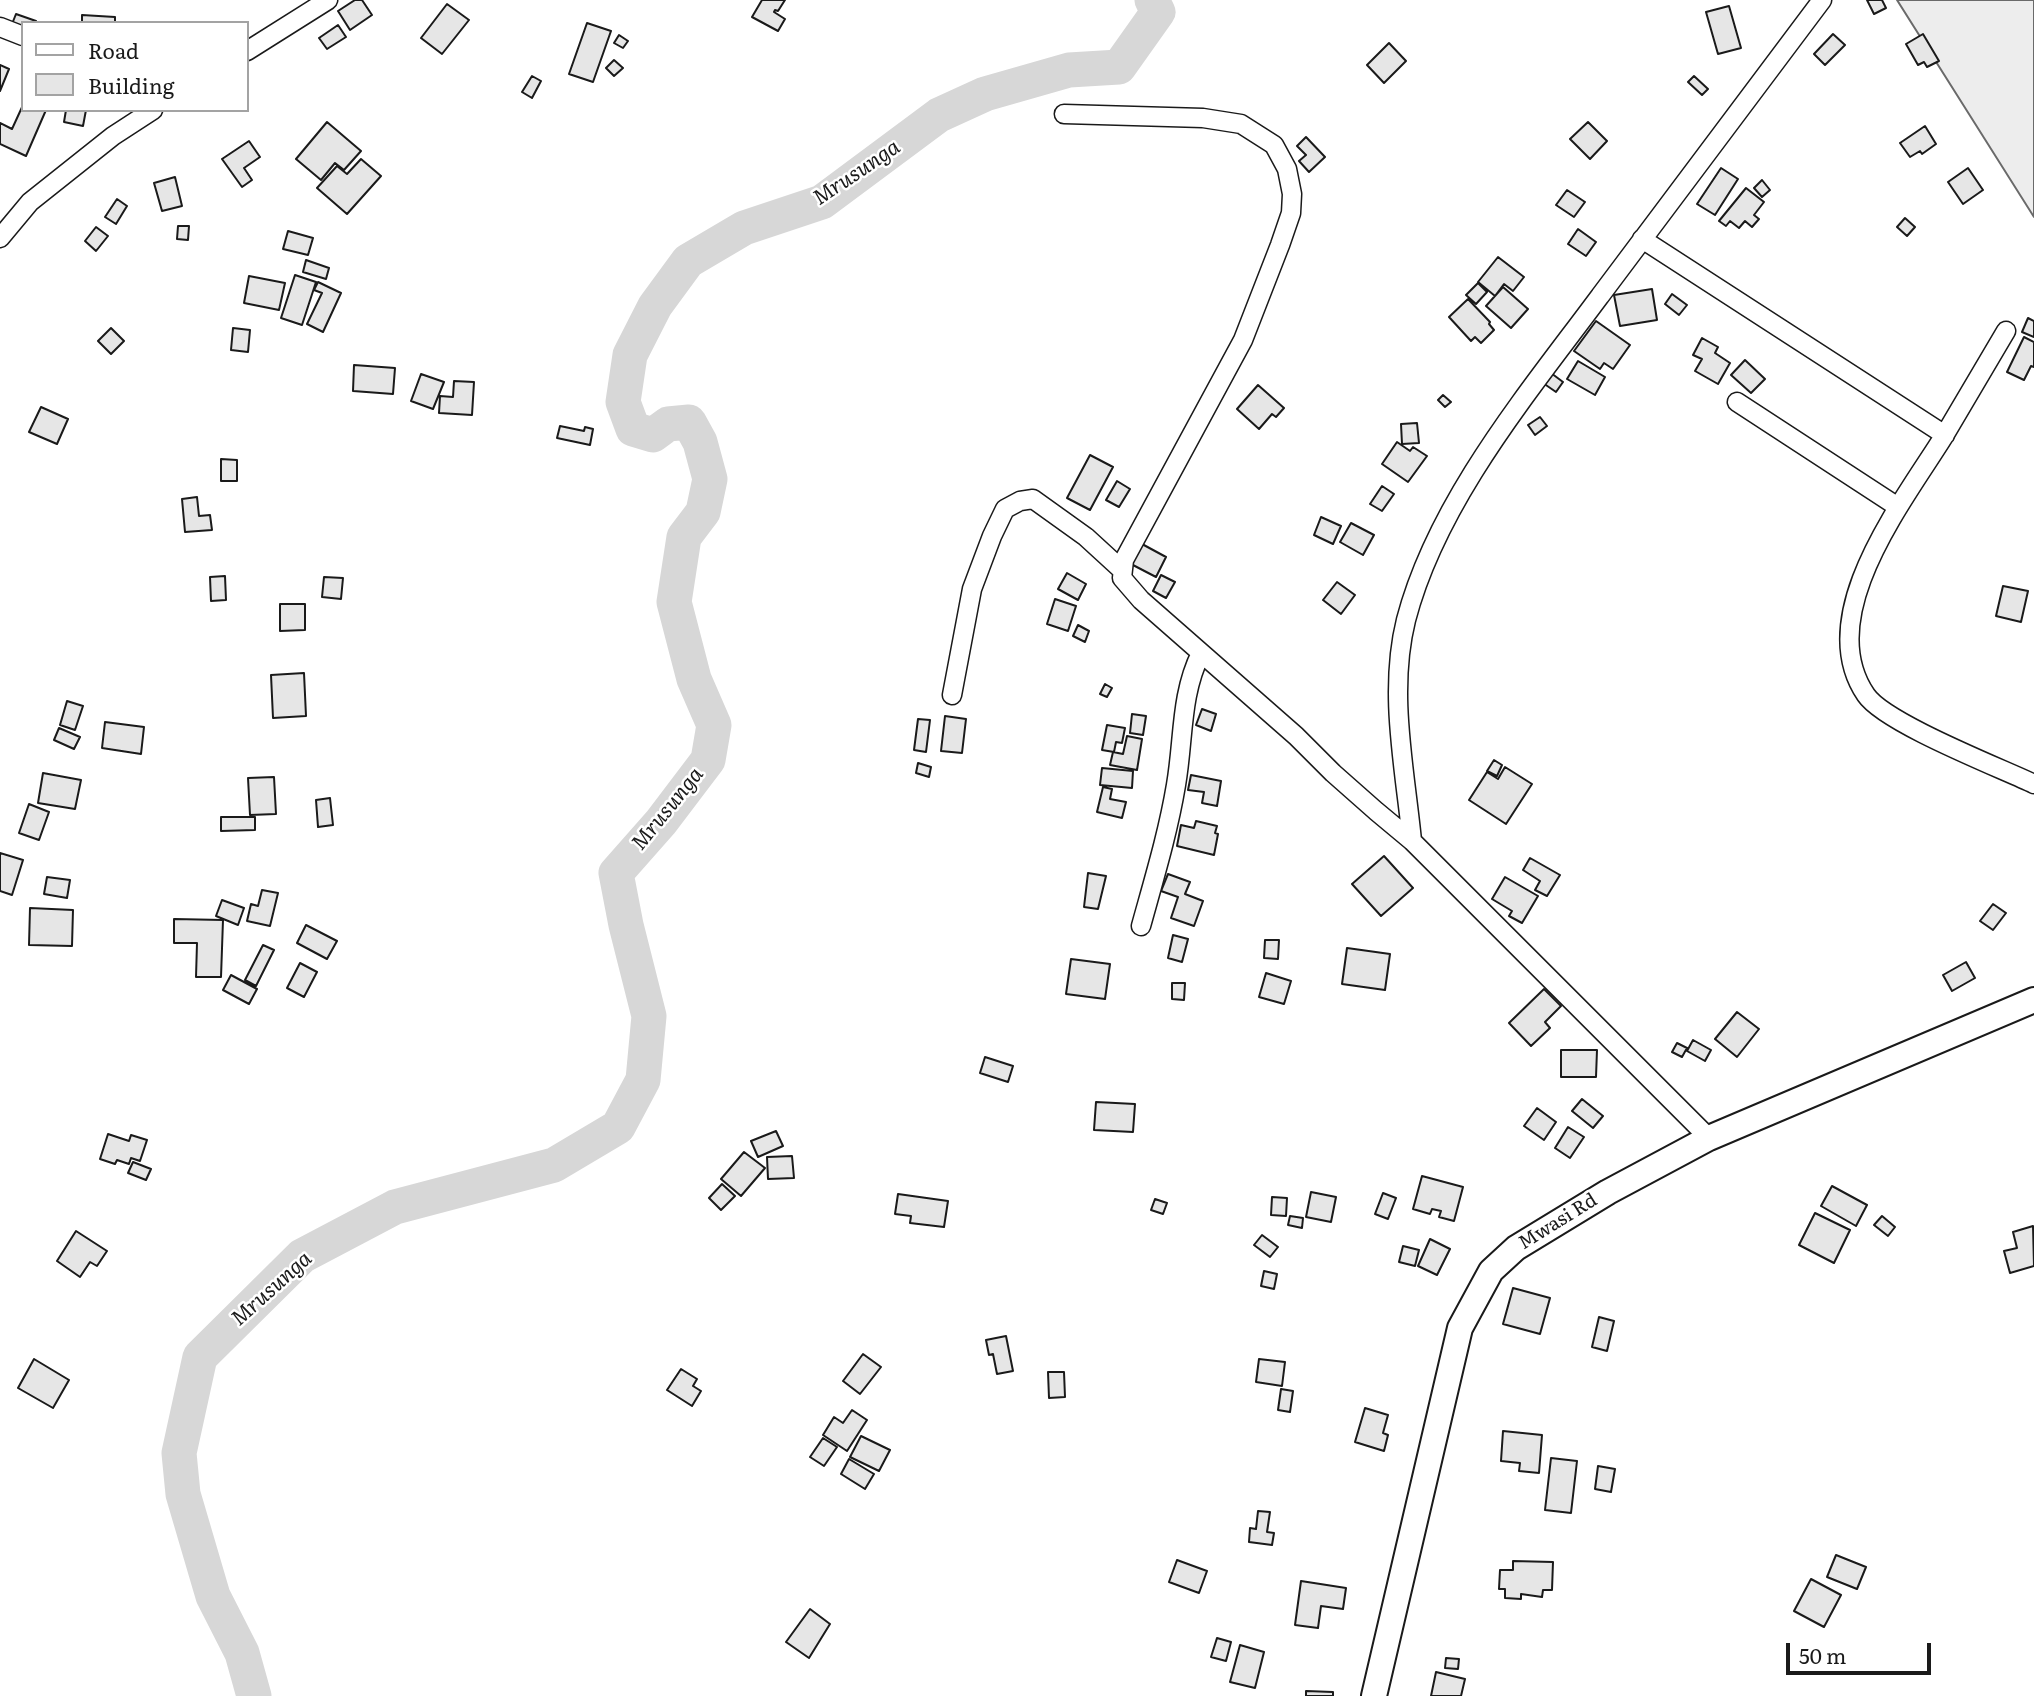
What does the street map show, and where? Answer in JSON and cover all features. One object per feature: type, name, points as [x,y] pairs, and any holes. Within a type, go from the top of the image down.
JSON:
[{"type":"street","points":[[248,50],[328,0]]},
{"type":"street","points":[[1412,841],[1399,719],[1400,660],[1406,622],[1417,586],[1444,523],[1469,478],[1642,239],[1822,0]]},
{"type":"street","points":[[0,27],[21,35]]},
{"type":"street","points":[[0,238],[30,202],[113,136],[150,112]]},
{"type":"street","points":[[1064,114],[1203,118],[1241,124],[1274,145],[1287,169],[1292,194],[1291,212],[1280,245],[1243,340],[1124,560],[1122,578],[1130,589],[1412,841],[1709,1138]]},
{"type":"street","points":[[1642,239],[1945,435]]},
{"type":"street","points":[[2006,331],[1945,435],[1898,507],[1866,569],[1855,595],[1850,626],[1852,664],[1867,697],[1900,722],[2034,784]]},
{"type":"street","points":[[1737,402],[1898,507]]},
{"type":"street","points":[[952,695],[972,589],[1005,509],[1020,501],[1033,499],[1086,537],[1122,570]]},
{"type":"street","points":[[1141,926],[1172,807],[1190,676],[1201,653]]},
{"type":"street","name":"Mwasi Rd","points":[[1374,1696],[1460,1328],[1491,1271],[1516,1248],[1608,1192],[1709,1138],[2034,1000]]},
{"type":"shaded area","points":[[1897,0],[2034,0],[2034,217]]},
{"type":"building","points":[[355,0],[362,0],[372,15],[350,30],[338,11]]},
{"type":"building","points":[[762,0],[785,0],[778,11],[774,12],[785,19],[778,31],[752,17]]},
{"type":"building","points":[[1867,0],[1882,0],[1886,8],[1874,14]]},
{"type":"building","points":[[447,4],[469,20],[442,54],[421,38]]},
{"type":"building","points":[[1729,6],[1741,48],[1718,54],[1706,12]]},
{"type":"building","points":[[16,14],[36,21],[21,21],[21,33],[10,29]]},
{"type":"building","points":[[82,15],[115,17],[115,21],[82,21]]},
{"type":"building","points":[[587,23],[611,31],[593,82],[569,74]]},
{"type":"building","points":[[338,25],[346,37],[327,49],[319,38]]},
{"type":"building","points":[[1833,34],[1845,45],[1825,65],[1814,54]]},
{"type":"building","points":[[1923,34],[1939,61],[1927,67],[1924,62],[1918,65],[1906,44]]},
{"type":"building","points":[[619,35],[628,41],[623,48],[614,43]]},
{"type":"building","points":[[1389,43],[1406,61],[1384,83],[1367,65]]},
{"type":"building","points":[[614,60],[623,68],[614,76],[606,68]]},
{"type":"building","points":[[0,65],[9,69],[0,91]]},
{"type":"building","points":[[532,76],[541,81],[532,98],[522,92]]},
{"type":"building","points":[[1694,76],[1708,89],[1702,95],[1688,82]]},
{"type":"building","points":[[21,109],[21,112],[45,112],[26,156],[0,144],[0,123],[12,129]]},
{"type":"building","points":[[66,112],[86,112],[83,126],[64,122]]},
{"type":"building","points":[[327,122],[361,151],[344,170],[335,163],[321,180],[296,159]]},
{"type":"building","points":[[1588,122],[1607,141],[1590,159],[1570,139]]},
{"type":"building","points":[[1925,126],[1936,144],[1922,154],[1920,151],[1910,157],[1900,143]]},
{"type":"building","points":[[1306,137],[1325,157],[1309,172],[1299,161],[1306,155],[1297,146]]},
{"type":"building","points":[[249,141],[260,157],[244,168],[252,180],[242,187],[222,159]]},
{"type":"building","points":[[361,159],[381,176],[347,214],[317,188],[337,166],[347,174]]},
{"type":"building","points":[[1721,168],[1738,179],[1715,215],[1697,204]]},
{"type":"building","points":[[1968,168],[1983,190],[1963,204],[1948,182]]},
{"type":"building","points":[[175,177],[182,206],[162,211],[154,183]]},
{"type":"building","points":[[1762,180],[1770,190],[1762,197],[1754,188]]},
{"type":"building","points":[[1746,188],[1764,202],[1754,215],[1759,219],[1752,227],[1745,221],[1739,228],[1730,221],[1726,226],[1719,221]]},
{"type":"building","points":[[1567,190],[1585,202],[1574,217],[1556,205]]},
{"type":"building","points":[[117,199],[127,206],[116,224],[105,217]]},
{"type":"building","points":[[1905,218],[1915,227],[1907,236],[1897,227]]},
{"type":"building","points":[[178,226],[189,226],[188,240],[177,239]]},
{"type":"building","points":[[96,227],[108,236],[96,251],[85,241]]},
{"type":"building","points":[[1578,229],[1596,242],[1586,256],[1568,244]]},
{"type":"building","points":[[288,231],[313,238],[308,255],[283,249]]},
{"type":"building","points":[[1498,257],[1524,277],[1513,291],[1504,284],[1495,296],[1478,282]]},
{"type":"building","points":[[306,260],[329,268],[326,279],[303,272]]},
{"type":"building","points":[[295,275],[316,282],[302,325],[281,318]]},
{"type":"building","points":[[249,276],[285,283],[279,310],[244,303]]},
{"type":"building","points":[[318,282],[341,293],[323,332],[307,324],[322,293],[314,290]]},
{"type":"building","points":[[1478,283],[1487,292],[1476,304],[1466,295]]},
{"type":"building","points":[[1503,287],[1528,309],[1511,328],[1486,306]]},
{"type":"building","points":[[1652,289],[1657,320],[1620,326],[1614,295]]},
{"type":"building","points":[[1672,294],[1687,305],[1679,315],[1665,304]]},
{"type":"building","points":[[1468,299],[1494,330],[1481,343],[1475,337],[1471,341],[1449,317]]},
{"type":"building","points":[[2028,318],[2034,321],[2034,337],[2022,332]]},
{"type":"building","points":[[1596,321],[1630,345],[1613,369],[1604,363],[1600,369],[1574,351]]},
{"type":"building","points":[[111,328],[124,341],[111,354],[98,341]]},
{"type":"building","points":[[233,328],[250,330],[248,352],[231,350]]},
{"type":"building","points":[[2024,337],[2034,342],[2034,367],[2031,366],[2024,380],[2007,372]]},
{"type":"building","points":[[1702,338],[1718,347],[1715,353],[1730,363],[1718,384],[1695,371],[1702,359],[1693,355]]},
{"type":"building","points":[[1745,360],[1765,379],[1751,393],[1731,375]]},
{"type":"building","points":[[1578,361],[1605,377],[1595,395],[1567,379]]},
{"type":"building","points":[[354,365],[395,368],[393,394],[353,391]]},
{"type":"building","points":[[1551,373],[1563,382],[1556,392],[1543,383]]},
{"type":"building","points":[[421,374],[444,382],[433,409],[411,401]]},
{"type":"building","points":[[454,381],[474,382],[472,415],[439,413],[440,396],[453,397]]},
{"type":"building","points":[[1258,385],[1284,408],[1276,417],[1272,414],[1259,429],[1237,409]]},
{"type":"building","points":[[1443,395],[1451,402],[1445,407],[1438,400]]},
{"type":"building","points":[[41,407],[68,419],[57,444],[29,432]]},
{"type":"building","points":[[1540,417],[1547,426],[1535,435],[1528,425]]},
{"type":"building","points":[[1417,423],[1419,443],[1402,444],[1401,424]]},
{"type":"building","points":[[560,426],[584,431],[585,427],[593,429],[590,445],[557,438]]},
{"type":"building","points":[[1397,442],[1410,451],[1413,447],[1427,456],[1408,482],[1382,464]]},
{"type":"building","points":[[1090,455],[1113,467],[1090,510],[1067,498]]},
{"type":"building","points":[[221,459],[237,460],[237,481],[221,481]]},
{"type":"building","points":[[1117,481],[1130,489],[1119,507],[1106,500]]},
{"type":"building","points":[[1382,486],[1394,494],[1382,511],[1370,504]]},
{"type":"building","points":[[197,497],[199,516],[210,515],[212,530],[185,532],[182,499]]},
{"type":"building","points":[[1321,517],[1341,526],[1333,544],[1314,535]]},
{"type":"building","points":[[1351,523],[1374,535],[1363,555],[1340,542]]},
{"type":"building","points":[[1142,544],[1166,557],[1156,577],[1131,564]]},
{"type":"building","points":[[1067,573],[1086,584],[1078,600],[1058,589]]},
{"type":"building","points":[[1161,575],[1175,582],[1166,598],[1153,591]]},
{"type":"building","points":[[225,576],[226,600],[211,601],[210,577]]},
{"type":"building","points":[[324,577],[343,578],[341,599],[322,597]]},
{"type":"building","points":[[1337,582],[1355,595],[1341,614],[1323,600]]},
{"type":"building","points":[[2003,586],[2028,591],[2021,622],[1996,616]]},
{"type":"building","points":[[1055,599],[1076,606],[1068,631],[1047,624]]},
{"type":"building","points":[[280,604],[305,604],[305,630],[280,631]]},
{"type":"building","points":[[1078,625],[1089,631],[1085,642],[1073,636]]},
{"type":"building","points":[[304,673],[306,716],[273,718],[271,675]]},
{"type":"building","points":[[1105,684],[1112,688],[1107,697],[1100,694]]},
{"type":"building","points":[[67,701],[83,706],[75,730],[60,725]]},
{"type":"building","points":[[1202,709],[1216,714],[1211,731],[1196,725]]},
{"type":"building","points":[[1132,714],[1146,716],[1143,735],[1130,733]]},
{"type":"building","points":[[945,716],[966,719],[962,753],[941,751]]},
{"type":"building","points":[[918,719],[930,720],[926,752],[914,750]]},
{"type":"building","points":[[105,722],[144,727],[141,754],[102,748]]},
{"type":"building","points":[[1107,725],[1125,728],[1122,743],[1116,742],[1114,752],[1102,750]]},
{"type":"building","points":[[59,728],[80,737],[74,749],[54,740]]},
{"type":"building","points":[[1127,736],[1142,739],[1137,770],[1110,765],[1113,752],[1123,754]]},
{"type":"building","points":[[1494,760],[1502,765],[1497,776],[1487,771]]},
{"type":"building","points":[[918,763],[931,767],[929,777],[916,773]]},
{"type":"building","points":[[1505,767],[1532,784],[1506,824],[1469,800],[1487,772],[1498,779]]},
{"type":"building","points":[[1102,768],[1133,771],[1132,788],[1100,785]]},
{"type":"building","points":[[43,773],[81,780],[75,809],[38,803]]},
{"type":"building","points":[[1191,775],[1221,781],[1217,806],[1202,803],[1204,792],[1188,790]]},
{"type":"building","points":[[274,777],[276,814],[250,815],[248,778]]},
{"type":"building","points":[[1103,787],[1112,789],[1110,799],[1126,802],[1122,818],[1097,812]]},
{"type":"building","points":[[330,798],[333,825],[318,827],[316,800]]},
{"type":"building","points":[[29,804],[49,812],[39,840],[19,833]]},
{"type":"building","points":[[221,817],[255,817],[255,830],[221,831]]},
{"type":"building","points":[[1196,821],[1217,826],[1214,855],[1177,846],[1181,825],[1194,828]]},
{"type":"building","points":[[0,853],[23,860],[12,895],[0,891]]},
{"type":"building","points":[[1384,856],[1413,888],[1381,916],[1352,884]]},
{"type":"building","points":[[1530,858],[1560,875],[1547,896],[1535,890],[1540,881],[1523,870]]},
{"type":"building","points":[[1088,873],[1106,876],[1098,909],[1084,907]]},
{"type":"building","points":[[1168,874],[1190,882],[1185,894],[1203,901],[1194,926],[1171,918],[1178,897],[1161,891]]},
{"type":"building","points":[[47,877],[70,880],[67,898],[44,894]]},
{"type":"building","points":[[1505,877],[1538,896],[1522,923],[1509,916],[1512,911],[1492,899]]},
{"type":"building","points":[[262,890],[278,893],[270,926],[247,921],[251,904],[258,906]]},
{"type":"building","points":[[222,900],[244,908],[238,925],[216,916]]},
{"type":"building","points":[[1993,904],[2006,913],[1993,930],[1980,921]]},
{"type":"building","points":[[30,908],[73,910],[72,946],[29,945]]},
{"type":"building","points":[[174,919],[223,920],[221,977],[196,977],[197,943],[174,943]]},
{"type":"building","points":[[306,925],[337,941],[327,959],[297,943]]},
{"type":"building","points":[[1173,935],[1188,939],[1182,962],[1168,958]]},
{"type":"building","points":[[1265,940],[1279,940],[1278,959],[1264,958]]},
{"type":"building","points":[[263,945],[274,950],[256,986],[245,980]]},
{"type":"building","points":[[1347,948],[1390,954],[1385,990],[1342,984]]},
{"type":"building","points":[[1071,959],[1110,964],[1105,999],[1066,994]]},
{"type":"building","points":[[1966,962],[1975,978],[1952,991],[1943,975]]},
{"type":"building","points":[[300,963],[317,972],[304,997],[287,988]]},
{"type":"building","points":[[1266,973],[1291,981],[1284,1004],[1259,997]]},
{"type":"building","points":[[231,975],[257,989],[249,1004],[223,990]]},
{"type":"building","points":[[1172,983],[1185,983],[1184,1000],[1172,999]]},
{"type":"building","points":[[1544,989],[1561,1006],[1545,1022],[1550,1028],[1531,1046],[1509,1023]]},
{"type":"building","points":[[1737,1012],[1759,1029],[1737,1057],[1715,1039]]},
{"type":"building","points":[[1693,1040],[1711,1050],[1705,1061],[1687,1051]]},
{"type":"building","points":[[1677,1043],[1687,1048],[1682,1057],[1672,1052]]},
{"type":"building","points":[[1561,1050],[1597,1050],[1596,1077],[1561,1077]]},
{"type":"building","points":[[985,1057],[1013,1066],[1008,1082],[980,1073]]},
{"type":"building","points":[[1582,1099],[1603,1116],[1593,1128],[1572,1111]]},
{"type":"building","points":[[1096,1102],[1135,1104],[1133,1132],[1094,1130]]},
{"type":"building","points":[[1537,1108],[1556,1122],[1544,1140],[1524,1126]]},
{"type":"building","points":[[1568,1127],[1584,1137],[1570,1158],[1555,1148]]},
{"type":"building","points":[[776,1131],[783,1146],[758,1157],[751,1141]]},
{"type":"building","points":[[108,1134],[129,1141],[131,1135],[147,1140],[140,1161],[131,1158],[129,1164],[117,1160],[115,1164],[100,1159]]},
{"type":"building","points":[[744,1152],[765,1168],[741,1196],[721,1179]]},
{"type":"building","points":[[792,1156],[794,1178],[768,1179],[767,1157]]},
{"type":"building","points":[[133,1162],[151,1169],[146,1180],[128,1173]]},
{"type":"building","points":[[1422,1176],[1463,1187],[1454,1221],[1439,1217],[1441,1211],[1432,1209],[1430,1214],[1413,1209]]},
{"type":"building","points":[[722,1184],[735,1196],[721,1210],[709,1198]]},
{"type":"building","points":[[1832,1186],[1867,1205],[1856,1226],[1821,1206]]},
{"type":"building","points":[[1311,1192],[1336,1197],[1331,1222],[1306,1217]]},
{"type":"building","points":[[1383,1193],[1396,1198],[1388,1219],[1375,1214]]},
{"type":"building","points":[[898,1194],[948,1201],[944,1227],[910,1223],[911,1216],[895,1214]]},
{"type":"building","points":[[1272,1197],[1287,1198],[1286,1216],[1271,1215]]},
{"type":"building","points":[[1155,1199],[1167,1203],[1163,1214],[1151,1210]]},
{"type":"building","points":[[1815,1213],[1850,1230],[1834,1263],[1799,1245]]},
{"type":"building","points":[[1290,1216],[1303,1218],[1302,1228],[1288,1225]]},
{"type":"building","points":[[1882,1216],[1895,1227],[1888,1236],[1874,1225]]},
{"type":"building","points":[[2033,1226],[2034,1266],[2010,1273],[2004,1251],[2017,1248],[2013,1232]]},
{"type":"building","points":[[76,1231],[107,1251],[97,1266],[90,1262],[80,1277],[57,1261]]},
{"type":"building","points":[[1262,1235],[1278,1247],[1270,1257],[1254,1245]]},
{"type":"building","points":[[1430,1239],[1450,1249],[1437,1275],[1418,1266]]},
{"type":"building","points":[[1403,1246],[1419,1250],[1415,1266],[1399,1262]]},
{"type":"building","points":[[1264,1271],[1277,1274],[1274,1289],[1261,1286]]},
{"type":"building","points":[[1513,1288],[1550,1298],[1540,1334],[1503,1324]]},
{"type":"building","points":[[1599,1317],[1614,1321],[1607,1351],[1592,1347]]},
{"type":"building","points":[[1006,1336],[1013,1371],[997,1374],[993,1354],[989,1355],[986,1340]]},
{"type":"building","points":[[863,1354],[881,1367],[860,1394],[843,1381]]},
{"type":"building","points":[[34,1359],[69,1380],[53,1408],[18,1388]]},
{"type":"building","points":[[1259,1359],[1285,1362],[1282,1386],[1256,1382]]},
{"type":"building","points":[[681,1369],[697,1379],[693,1386],[701,1391],[692,1406],[667,1390]]},
{"type":"building","points":[[1048,1372],[1064,1372],[1065,1397],[1049,1398]]},
{"type":"building","points":[[1281,1389],[1293,1391],[1290,1412],[1278,1410]]},
{"type":"building","points":[[1365,1408],[1388,1415],[1383,1433],[1388,1435],[1384,1451],[1355,1442]]},
{"type":"building","points":[[852,1410],[867,1420],[847,1451],[823,1435],[834,1417],[843,1423]]},
{"type":"building","points":[[1503,1431],[1542,1435],[1539,1473],[1519,1471],[1520,1463],[1501,1461]]},
{"type":"building","points":[[861,1436],[890,1450],[879,1471],[850,1457]]},
{"type":"building","points":[[823,1438],[837,1447],[824,1466],[810,1457]]},
{"type":"building","points":[[1551,1458],[1577,1461],[1571,1513],[1545,1510]]},
{"type":"building","points":[[849,1459],[874,1474],[865,1489],[841,1474]]},
{"type":"building","points":[[1598,1466],[1615,1469],[1611,1492],[1595,1489]]},
{"type":"building","points":[[1258,1511],[1270,1512],[1267,1532],[1274,1533],[1272,1545],[1249,1542],[1250,1528],[1256,1529]]},
{"type":"building","points":[[1836,1555],[1866,1567],[1857,1589],[1827,1577]]},
{"type":"building","points":[[1177,1560],[1207,1571],[1199,1593],[1169,1582]]},
{"type":"building","points":[[1513,1561],[1553,1562],[1552,1590],[1543,1590],[1542,1597],[1521,1594],[1521,1599],[1505,1598],[1505,1589],[1499,1589],[1500,1570],[1513,1570]]},
{"type":"building","points":[[1811,1579],[1841,1595],[1824,1627],[1794,1611]]},
{"type":"building","points":[[1301,1581],[1346,1588],[1343,1609],[1321,1606],[1318,1628],[1295,1625]]},
{"type":"building","points":[[810,1609],[830,1624],[809,1658],[786,1642]]},
{"type":"building","points":[[1217,1638],[1231,1642],[1226,1661],[1211,1657]]},
{"type":"building","points":[[1240,1645],[1264,1652],[1255,1688],[1230,1682]]},
{"type":"building","points":[[1446,1658],[1459,1659],[1458,1669],[1445,1668]]},
{"type":"building","points":[[1436,1672],[1465,1679],[1461,1696],[1431,1696]]},
{"type":"building","points":[[1306,1691],[1333,1692],[1333,1696],[1306,1696]]},
{"type":"waterway","name":"Mrusunga","points":[[254,1696],[242,1653],[213,1596],[183,1494],[179,1453],[200,1357],[302,1256],[395,1207],[554,1165],[618,1127],[643,1080],[649,1016],[616,873],[661,822],[708,760],[714,725],[694,679],[674,602],[684,537],[703,512],[710,479],[700,442],[689,422],[668,424],[653,435],[633,429],[623,402],[630,355],[655,306],[688,261],[744,228],[822,202],[939,115],[985,94],[1069,70],[1119,67],[1158,12],[1152,0]]}]
